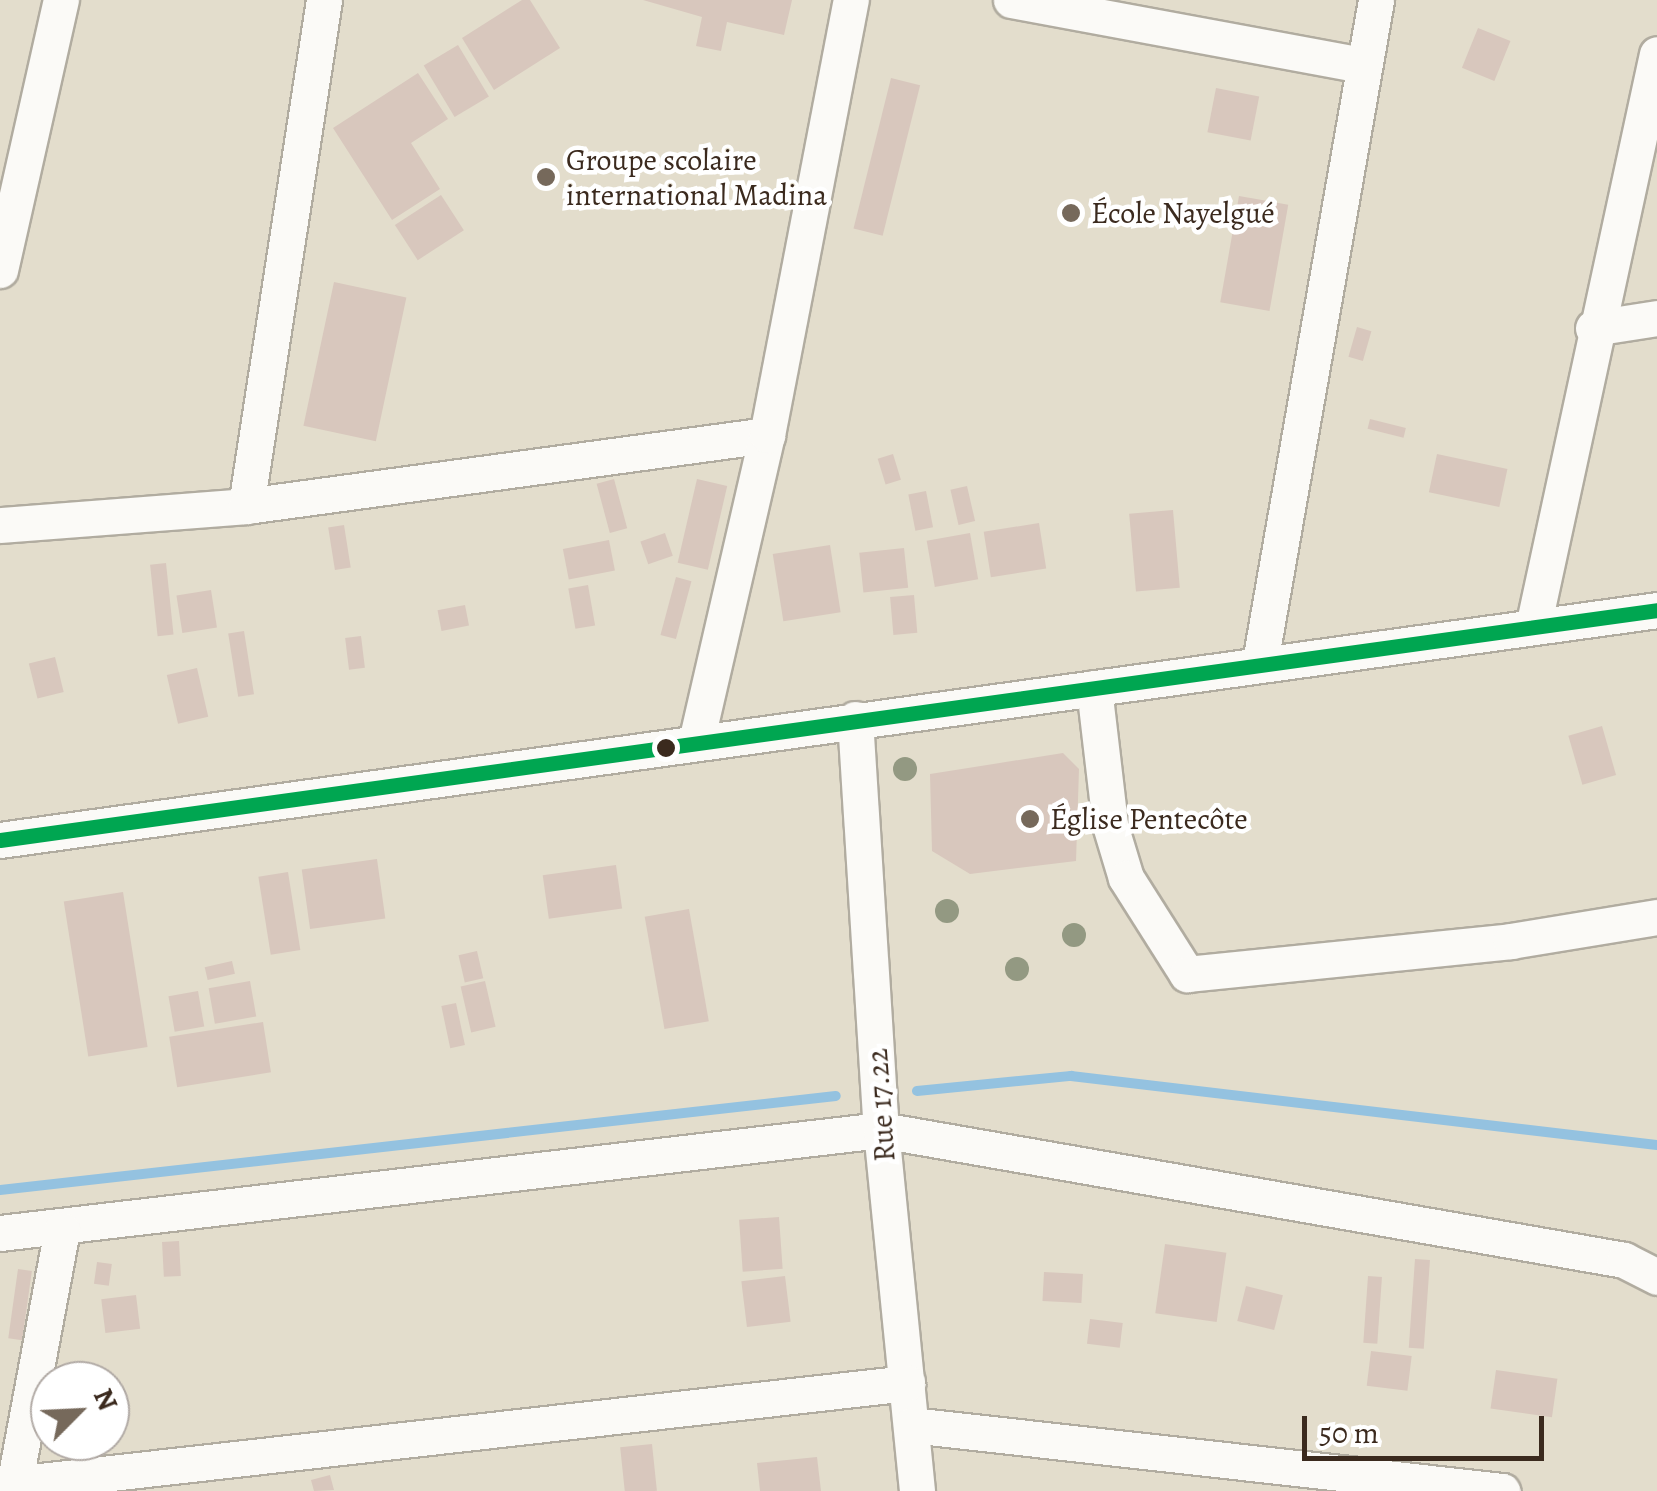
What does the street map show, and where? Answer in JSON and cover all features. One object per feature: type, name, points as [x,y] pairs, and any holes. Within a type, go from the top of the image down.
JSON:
[{"type":"street","points":[[0,270],[61,0]]},
{"type":"street","points":[[246,506],[324,0]]},
{"type":"street","points":[[696,742],[766,435],[851,0]]},
{"type":"street","points":[[1011,0],[1116,10],[1362,66]]},
{"type":"street","points":[[1260,662],[1376,0]]},
{"type":"street","points":[[1533,627],[1593,328],[1657,56]]},
{"type":"street","points":[[1593,328],[1657,318]]},
{"type":"street","points":[[0,524],[246,506],[766,435]]},
{"type":"street","points":[[0,840],[1260,662],[1657,610]]},
{"type":"street","points":[[1094,688],[1110,825],[1126,878],[1186,974],[1510,941],[1657,917]]},
{"type":"street","name":"Rue 17.22","points":[[855,719],[881,1130],[918,1491]]},
{"type":"street","points":[[0,1233],[62,1230],[881,1130],[1624,1260],[1657,1277]]},
{"type":"street","points":[[62,1230],[13,1487],[907,1383]]},
{"type":"street","points":[[911,1425],[1502,1491]]},
{"type":"building","points":[[522,0],[530,0],[560,48],[494,90],[462,38]]},
{"type":"building","points":[[643,0],[792,0],[784,35],[727,22],[721,51],[696,46],[702,17]]},
{"type":"building","points":[[1478,28],[1510,41],[1494,81],[1462,68]]},
{"type":"building","points":[[458,45],[489,96],[455,117],[424,66]]},
{"type":"building","points":[[418,73],[448,119],[411,143],[440,189],[392,220],[333,128]]},
{"type":"building","points":[[891,78],[920,85],[883,236],[854,228]]},
{"type":"building","points":[[1216,88],[1259,96],[1251,141],[1207,132]]},
{"type":"building","points":[[441,195],[464,230],[418,260],[395,225]]},
{"type":"building","points":[[1239,196],[1288,205],[1269,311],[1220,302]]},
{"type":"building","points":[[334,282],[406,297],[376,441],[303,426]]},
{"type":"building","points":[[1357,327],[1371,331],[1363,361],[1348,357]]},
{"type":"building","points":[[1370,419],[1406,428],[1403,438],[1368,429]]},
{"type":"building","points":[[893,454],[901,480],[886,484],[878,459]]},
{"type":"building","points":[[1437,454],[1507,469],[1499,507],[1429,492]]},
{"type":"building","points":[[614,479],[627,528],[610,533],[597,484]]},
{"type":"building","points":[[697,479],[727,486],[708,570],[678,563]]},
{"type":"building","points":[[967,486],[975,521],[959,525],[950,490]]},
{"type":"building","points":[[926,491],[933,527],[915,531],[908,494]]},
{"type":"building","points":[[1173,510],[1180,588],[1136,592],[1129,514]]},
{"type":"building","points":[[1039,523],[1046,568],[991,577],[984,532]]},
{"type":"building","points":[[344,525],[351,567],[335,570],[328,528]]},
{"type":"building","points":[[665,533],[673,556],[648,564],[640,541]]},
{"type":"building","points":[[970,533],[978,579],[935,587],[927,541]]},
{"type":"building","points":[[609,540],[615,570],[569,579],[563,549]]},
{"type":"building","points":[[830,545],[841,612],[783,621],[773,554]]},
{"type":"building","points":[[904,548],[908,588],[863,592],[859,553]]},
{"type":"building","points":[[166,563],[174,635],[158,636],[150,565]]},
{"type":"building","points":[[676,577],[691,581],[676,639],[660,635]]},
{"type":"building","points":[[588,585],[595,625],[575,629],[568,588]]},
{"type":"building","points":[[211,590],[217,628],[182,633],[176,595]]},
{"type":"building","points":[[914,595],[917,633],[893,635],[890,597]]},
{"type":"building","points":[[465,605],[469,626],[442,631],[438,610]]},
{"type":"building","points":[[244,631],[254,694],[238,697],[228,634]]},
{"type":"building","points":[[361,636],[365,668],[349,670],[345,638]]},
{"type":"building","points":[[55,657],[64,692],[38,698],[29,664]]},
{"type":"building","points":[[197,668],[208,717],[178,724],[167,675]]},
{"type":"building","points":[[1602,726],[1616,775],[1582,785],[1568,736]]},
{"type":"building","points":[[1063,753],[1079,769],[1076,861],[970,874],[932,851],[930,774]]},
{"type":"building","points":[[377,859],[385,918],[310,929],[302,870]]},
{"type":"building","points":[[616,865],[622,909],[549,919],[543,875]]},
{"type":"building","points":[[288,872],[300,950],[271,955],[258,877]]},
{"type":"building","points":[[123,892],[148,1047],[88,1056],[64,901]]},
{"type":"building","points":[[689,909],[709,1021],[664,1029],[645,917]]},
{"type":"building","points":[[477,951],[483,978],[465,983],[458,955]]},
{"type":"building","points":[[232,961],[235,974],[208,980],[205,967]]},
{"type":"building","points":[[250,981],[256,1016],[215,1024],[209,988]]},
{"type":"building","points":[[485,981],[496,1027],[471,1032],[461,987]]},
{"type":"building","points":[[198,991],[204,1026],[175,1032],[168,996]]},
{"type":"building","points":[[456,1003],[465,1045],[450,1048],[441,1006]]},
{"type":"building","points":[[263,1022],[271,1072],[177,1087],[169,1037]]},
{"type":"building","points":[[779,1217],[783,1269],[743,1272],[739,1220]]},
{"type":"building","points":[[179,1241],[181,1276],[164,1277],[162,1242]]},
{"type":"building","points":[[1165,1244],[1226,1253],[1217,1322],[1155,1313]]},
{"type":"building","points":[[1415,1259],[1430,1260],[1424,1349],[1409,1348]]},
{"type":"building","points":[[97,1262],[112,1264],[109,1286],[94,1284]]},
{"type":"building","points":[[18,1269],[32,1271],[22,1340],[8,1338]]},
{"type":"building","points":[[1044,1272],[1083,1274],[1081,1303],[1042,1301]]},
{"type":"building","points":[[785,1276],[791,1322],[747,1327],[741,1281]]},
{"type":"building","points":[[1368,1276],[1382,1277],[1377,1344],[1363,1343]]},
{"type":"building","points":[[1246,1286],[1283,1295],[1274,1330],[1237,1321]]},
{"type":"building","points":[[136,1295],[140,1329],[105,1333],[101,1299]]},
{"type":"building","points":[[1090,1319],[1123,1323],[1120,1348],[1087,1344]]},
{"type":"building","points":[[1371,1351],[1412,1356],[1407,1391],[1367,1386]]},
{"type":"building","points":[[1496,1370],[1557,1379],[1552,1417],[1491,1409]]},
{"type":"building","points":[[652,1444],[657,1491],[625,1491],[620,1447]]},
{"type":"building","points":[[817,1457],[821,1491],[760,1491],[757,1463]]},
{"type":"building","points":[[330,1475],[334,1490],[314,1491],[311,1480]]},
{"type":"waterway","points":[[917,1091],[1071,1076],[1657,1145]]},
{"type":"waterway","points":[[0,1190],[836,1096]]},
{"type":"transit line","points":[[0,840],[1657,610]]},
{"type":"place","name":"Groupe scolaire international Madina","points":[[546,177]]},
{"type":"place","name":"École Nayelgué","points":[[1071,213]]},
{"type":"place","name":"Église Pentecôte","points":[[1030,819]]}]
